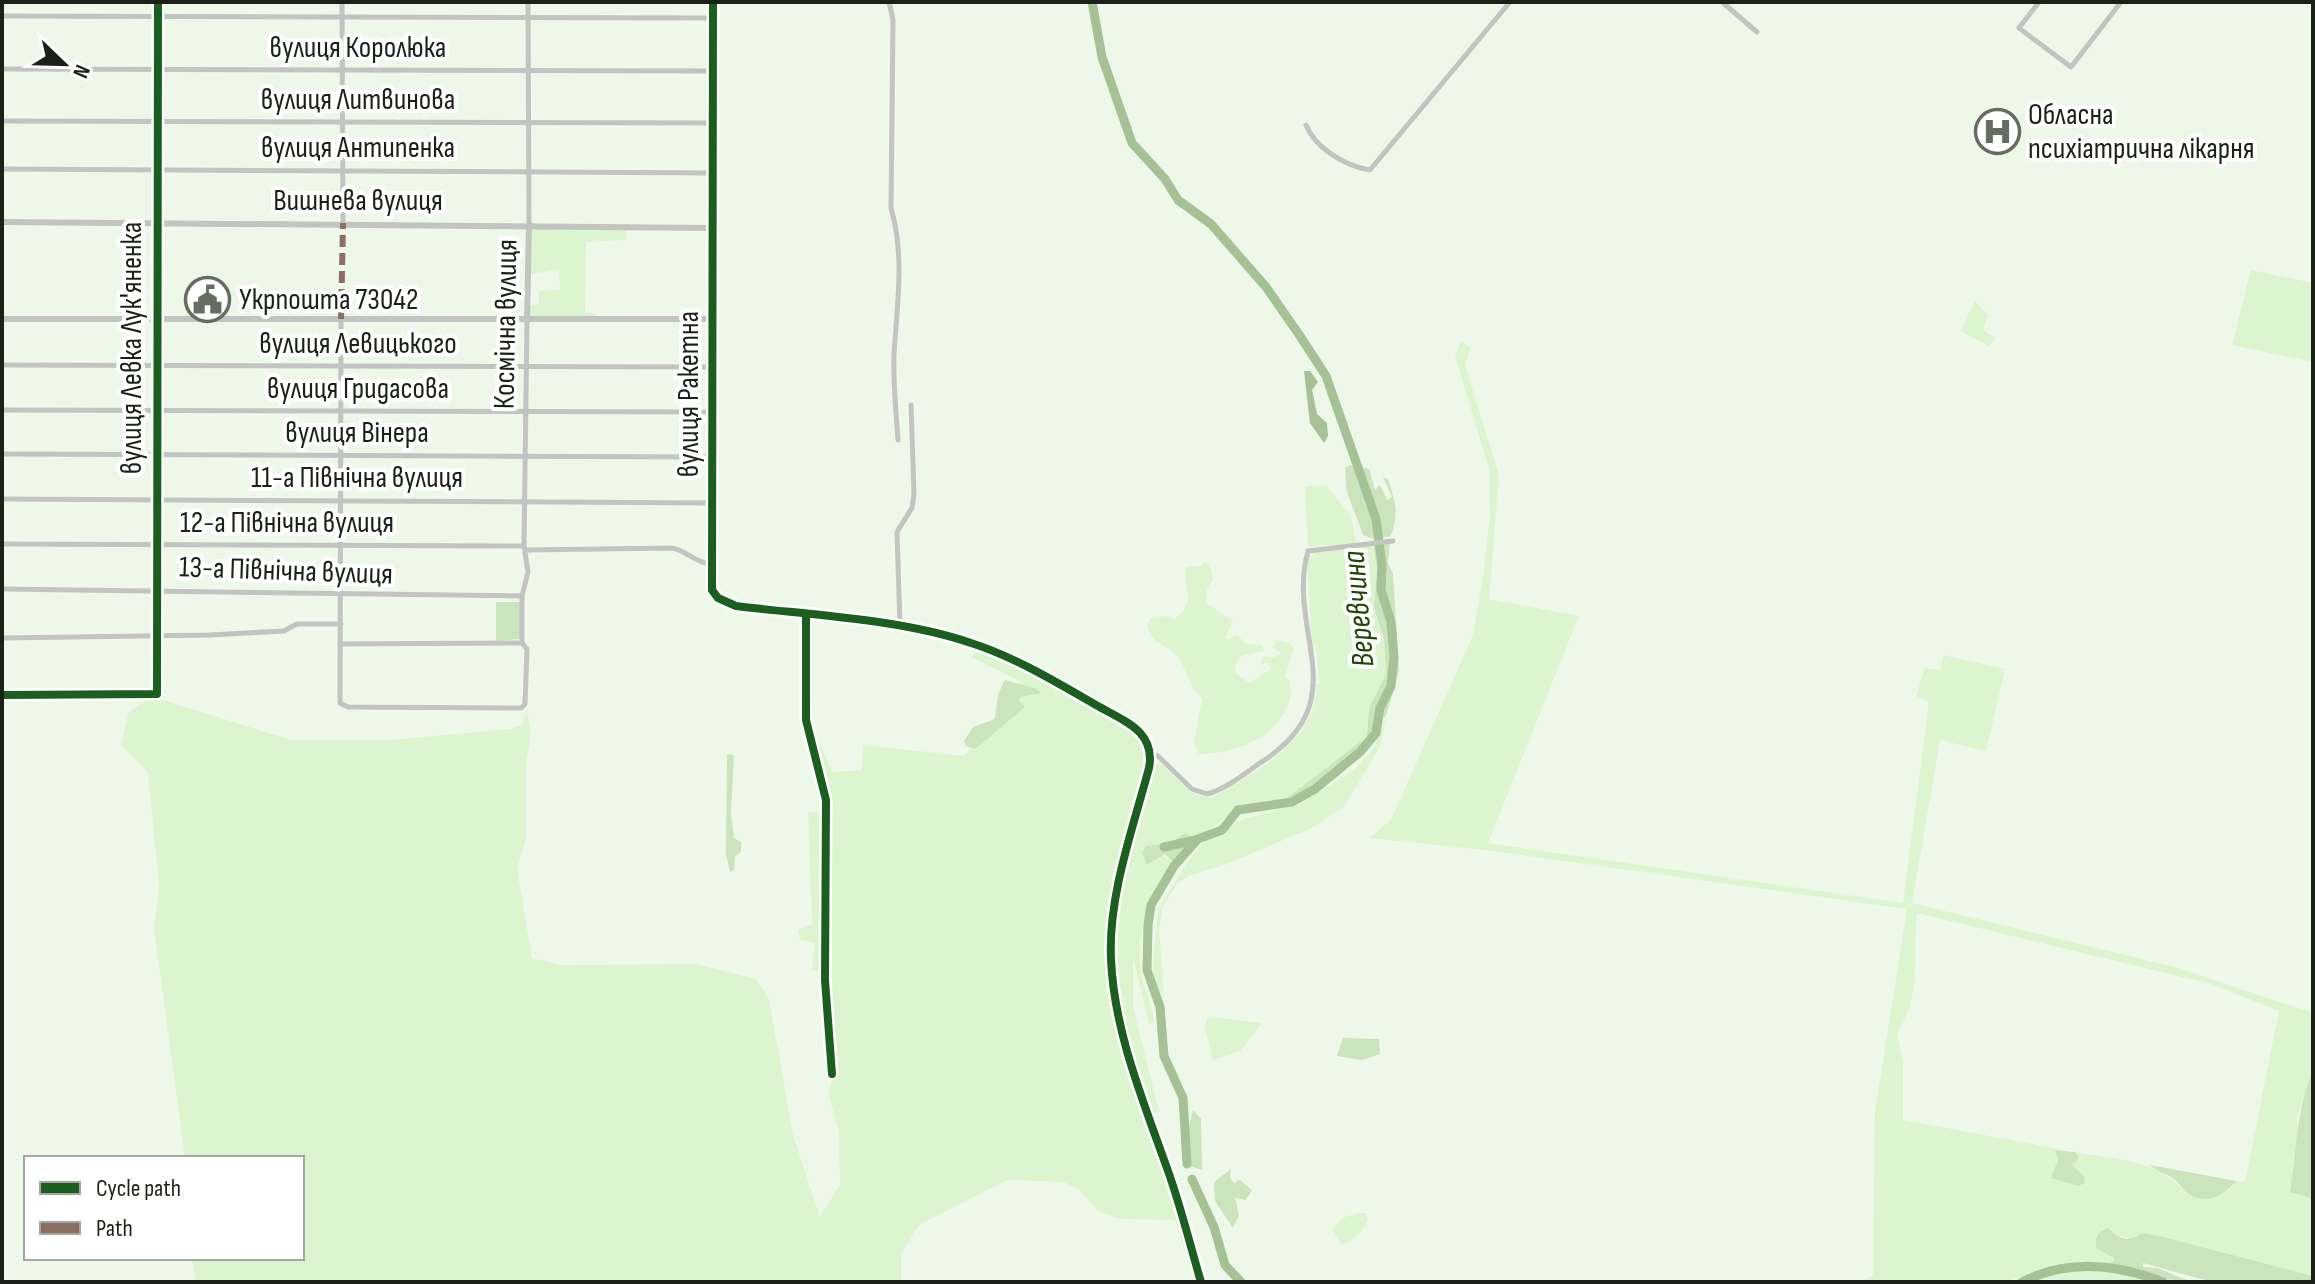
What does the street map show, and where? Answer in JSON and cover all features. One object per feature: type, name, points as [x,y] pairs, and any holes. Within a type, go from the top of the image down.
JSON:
[{"type":"street","name":"вулиця Левка Лук'яненка","points":[[2,695],[157,694],[158,2]]},
{"type":"street","points":[[342,2],[343,223]]},
{"type":"street","name":"Космічна вулиця","points":[[340,644],[338,696],[344,707],[524,706],[522,596],[528,581],[525,548],[525,366],[529,224],[528,2]]},
{"type":"street","name":"вулиця Ракетна","points":[[713,2],[714,412],[710,564],[712,590],[722,601],[900,626],[971,643],[1030,669],[1136,729],[1148,740],[1151,754],[1158,756],[1192,789],[1207,794],[1282,747],[1300,726],[1314,696],[1303,574],[1308,551],[1393,541]]},
{"type":"street","points":[[889,2],[893,20],[891,208],[897,227],[899,322],[894,357],[898,440]]},
{"type":"street","points":[[1306,125],[1312,141],[1357,168],[1370,170],[1510,2]]},
{"type":"street","points":[[1722,2],[1757,32]]},
{"type":"street","points":[[2039,2],[2019,28],[2071,67],[2121,2]]},
{"type":"street","points":[[2,16],[713,18]]},
{"type":"street","name":"вулиця Королюка","points":[[2,69],[713,71]]},
{"type":"street","name":"вулиця Литвинова","points":[[2,121],[714,123]]},
{"type":"street","name":"вулиця Антипенка","points":[[2,169],[715,173]]},
{"type":"street","name":"Вишнева вулиця","points":[[2,222],[529,224],[714,228]]},
{"type":"street","points":[[2,319],[714,319]]},
{"type":"street","points":[[341,319],[340,644],[524,644]]},
{"type":"street","name":"вулиця Левицького","points":[[2,365],[714,367]]},
{"type":"street","points":[[900,626],[897,532],[912,508],[914,494],[911,405]]},
{"type":"street","name":"вулиця Гридасова","points":[[2,410],[714,412]]},
{"type":"street","name":"вулиця Вінера","points":[[2,454],[712,457]]},
{"type":"street","name":"11-а Північна вулиця","points":[[2,499],[712,503]]},
{"type":"street","name":"12-а Північна вулиця","points":[[2,544],[672,548],[682,550],[692,560],[710,564]]},
{"type":"street","name":"13-а Північна вулиця","points":[[2,589],[155,589],[341,596],[522,596]]},
{"type":"street","points":[[806,615],[806,720],[826,800],[825,980],[832,1074]]},
{"type":"street","points":[[2,638],[156,637],[284,631],[297,624],[341,624]]},
{"type":"street","points":[[1151,754],[1127,848],[1114,922],[1111,956],[1114,996],[1126,1045],[1173,1185],[1201,1282]]},
{"type":"shaded area","points":[[531,227],[626,230],[627,240],[586,242],[585,313],[596,314],[596,318],[530,318],[530,305],[539,304],[539,291],[560,290],[559,270],[530,274]]},
{"type":"shaded area","points":[[2251,270],[2313,283],[2313,362],[2232,345]]},
{"type":"shaded area","points":[[1975,301],[1988,315],[1983,330],[1995,338],[1989,346],[1960,331]]},
{"type":"shaded area","points":[[1461,342],[1471,347],[1465,365],[1499,475],[1489,599],[1579,616],[1488,843],[1903,903],[1929,702],[1916,696],[1925,668],[1940,670],[1943,655],[2005,669],[1986,751],[1940,740],[1912,903],[2178,968],[2313,1013],[2313,1071],[2297,1118],[2298,1147],[2290,1191],[2313,1199],[2313,1276],[2141,1233],[2133,1240],[2116,1235],[2096,1248],[2114,1258],[2111,1272],[2166,1276],[2180,1282],[2050,1282],[2058,1279],[2017,1277],[2009,1282],[1859,1282],[1873,1275],[1875,1112],[1907,909],[1485,850],[1369,838],[1391,820],[1473,635],[1490,517],[1489,469],[1455,356]],"holes":[[[1917,913],[2211,984],[2279,1011],[2245,1182],[2236,1181],[2228,1191],[2184,1191],[2148,1167],[2075,1152],[2079,1158],[2072,1163],[2084,1177],[2058,1160],[2055,1150],[2059,1149],[1903,1120],[1903,1062],[1897,1033],[1905,1019],[1913,990]]]},
{"type":"shaded area","points":[[1304,371],[1310,371],[1318,382],[1312,390],[1317,414],[1327,423],[1328,436],[1324,443],[1310,423]]},
{"type":"shaded area","points":[[1350,465],[1369,469],[1375,490],[1380,485],[1387,500],[1392,497],[1383,477],[1388,479],[1395,508],[1390,537],[1371,538],[1363,535],[1346,489],[1345,468]]},
{"type":"shaded area","points":[[1326,485],[1351,517],[1356,543],[1308,547],[1305,486]]},
{"type":"shaded area","points":[[1373,542],[1377,569],[1374,608],[1384,639],[1386,674],[1369,708],[1367,737],[1284,800],[1241,805],[1210,830],[1193,837],[1185,833],[1172,842],[1146,846],[1174,863],[1150,906],[1141,937],[1141,970],[1154,1022],[1149,1025],[1133,957],[1133,1007],[1159,1111],[1153,1112],[1153,1118],[1122,1015],[1115,953],[1126,873],[1152,768],[1160,763],[1192,793],[1212,798],[1263,766],[1295,739],[1307,722],[1314,704],[1316,684],[1320,683],[1315,643],[1312,645],[1307,561],[1312,555],[1328,548]]},
{"type":"shaded area","points":[[1373,542],[1390,544],[1388,563],[1393,574],[1399,671],[1386,716],[1383,718],[1386,701],[1379,712],[1373,734],[1358,754],[1320,782],[1284,800],[1367,737],[1369,708],[1386,674],[1384,639],[1374,608],[1377,569]]},
{"type":"shaded area","points":[[1205,562],[1210,566],[1213,580],[1207,589],[1206,603],[1233,621],[1225,637],[1228,639],[1237,635],[1247,644],[1262,645],[1264,651],[1242,656],[1235,665],[1236,673],[1249,683],[1272,668],[1266,663],[1260,665],[1263,656],[1275,657],[1282,653],[1273,648],[1275,640],[1289,643],[1294,648],[1285,677],[1290,681],[1290,698],[1275,726],[1248,744],[1216,753],[1199,754],[1194,743],[1202,699],[1177,656],[1156,640],[1147,626],[1150,618],[1164,616],[1175,619],[1187,605],[1186,567],[1201,566]]},
{"type":"shaded area","points":[[496,602],[520,602],[520,639],[496,641]]},
{"type":"shaded area","points":[[809,625],[814,625],[813,728],[832,772],[862,770],[863,745],[964,756],[995,727],[1020,681],[971,657],[978,649],[1090,705],[1142,739],[1148,757],[1117,881],[1108,932],[1108,966],[1121,1042],[1197,1282],[1194,1282],[1175,1220],[1120,1219],[1098,1211],[1081,1191],[1064,1182],[1007,1180],[919,1225],[901,1254],[901,1282],[196,1282],[192,1260],[304,1260],[304,1156],[185,1156],[154,928],[159,886],[148,772],[121,745],[128,714],[147,699],[160,699],[291,740],[390,740],[511,729],[523,724],[527,709],[531,732],[526,765],[526,839],[517,868],[532,958],[562,965],[696,964],[756,979],[769,999],[793,1135],[820,1217],[840,1184],[839,1132],[829,1096],[833,1070],[829,787],[808,717]]},
{"type":"shaded area","points":[[1005,680],[1037,689],[1041,693],[1020,697],[1019,701],[1025,707],[975,749],[966,746],[964,741],[973,727],[995,719],[998,694]]},
{"type":"shaded area","points":[[1386,716],[1380,747],[1344,807],[1310,829],[1224,865],[1191,875],[1178,883],[1163,906],[1159,930],[1164,994],[1151,991],[1158,909],[1188,861],[1204,843],[1240,820],[1301,804],[1354,770],[1373,749]]},
{"type":"shaded area","points":[[727,754],[734,755],[731,813],[734,838],[741,842],[741,852],[735,856],[734,870],[730,872],[726,855]]},
{"type":"shaded area","points":[[822,811],[823,972],[812,970],[815,943],[800,940],[798,930],[812,924],[808,812]]},
{"type":"shaded area","points":[[1185,833],[1193,837],[1192,843],[1174,863],[1165,854],[1147,865],[1142,853],[1146,846],[1172,842]]},
{"type":"shaded area","points":[[1207,1018],[1262,1023],[1240,1051],[1213,1060],[1205,1028]]},
{"type":"shaded area","points":[[1343,1038],[1379,1039],[1380,1054],[1362,1060],[1337,1056]]},
{"type":"shaded area","points":[[2313,1071],[2313,1199],[2290,1192],[2300,1115]]},
{"type":"shaded area","points":[[1193,1110],[1201,1119],[1202,1170],[1190,1166],[1188,1132]]},
{"type":"shaded area","points":[[2055,1150],[2075,1152],[2079,1158],[2072,1164],[2084,1177],[2085,1183],[2078,1186],[2051,1178],[2058,1160]]},
{"type":"shaded area","points":[[2150,1165],[2236,1181],[2213,1198],[2200,1198],[2186,1192],[2174,1179]]},
{"type":"shaded area","points":[[1231,1169],[1230,1178],[1234,1183],[1240,1180],[1252,1190],[1246,1200],[1235,1198],[1239,1215],[1233,1228],[1215,1201],[1214,1182]]},
{"type":"shaded area","points":[[1366,1213],[1368,1220],[1359,1235],[1342,1245],[1332,1230],[1342,1218]]},
{"type":"shaded area","points":[[2108,1228],[2124,1238],[2141,1233],[2163,1237],[2313,1276],[2313,1282],[2212,1282],[2143,1263],[2143,1267],[2157,1268],[2192,1282],[2111,1272],[2105,1265],[2114,1258],[2096,1248],[2098,1235]]},
{"type":"waterway","name":"Веревчина","points":[[1092,2],[1102,57],[1132,143],[1165,179],[1178,200],[1211,224],[1266,287],[1326,376],[1376,519],[1382,565],[1381,590],[1391,622],[1394,657],[1391,686],[1380,708],[1376,733],[1360,752],[1315,789],[1292,802],[1238,810],[1222,830],[1198,839],[1174,866],[1151,905],[1147,970],[1160,1007],[1164,1056],[1183,1098],[1187,1164]]},
{"type":"waterway","points":[[1164,847],[1196,840]]},
{"type":"waterway","name":"Веревчина","points":[[1192,1179],[1214,1227],[1225,1265],[1241,1282]]},
{"type":"waterway","name":"Веревчина","points":[[2022,1282],[2074,1267],[2128,1271],[2163,1282]]},
{"type":"marked path","points":[[341,319],[343,223]]},
{"type":"cycle path","points":[[2,695],[157,694],[158,2]]},
{"type":"cycle path","points":[[713,2],[712,590],[718,598],[736,606],[885,623],[971,643],[1050,679],[1127,722],[1143,736],[1150,755],[1149,768],[1113,911],[1113,986],[1132,1067],[1173,1185],[1201,1282]]},
{"type":"cycle path","points":[[806,615],[806,720],[826,800],[825,980],[832,1074]]},
{"type":"place","name":"Обласна психіатрична лікарня","points":[[1997,132]]},
{"type":"place","name":"Укрпошта 73042","points":[[208,300]]}]
